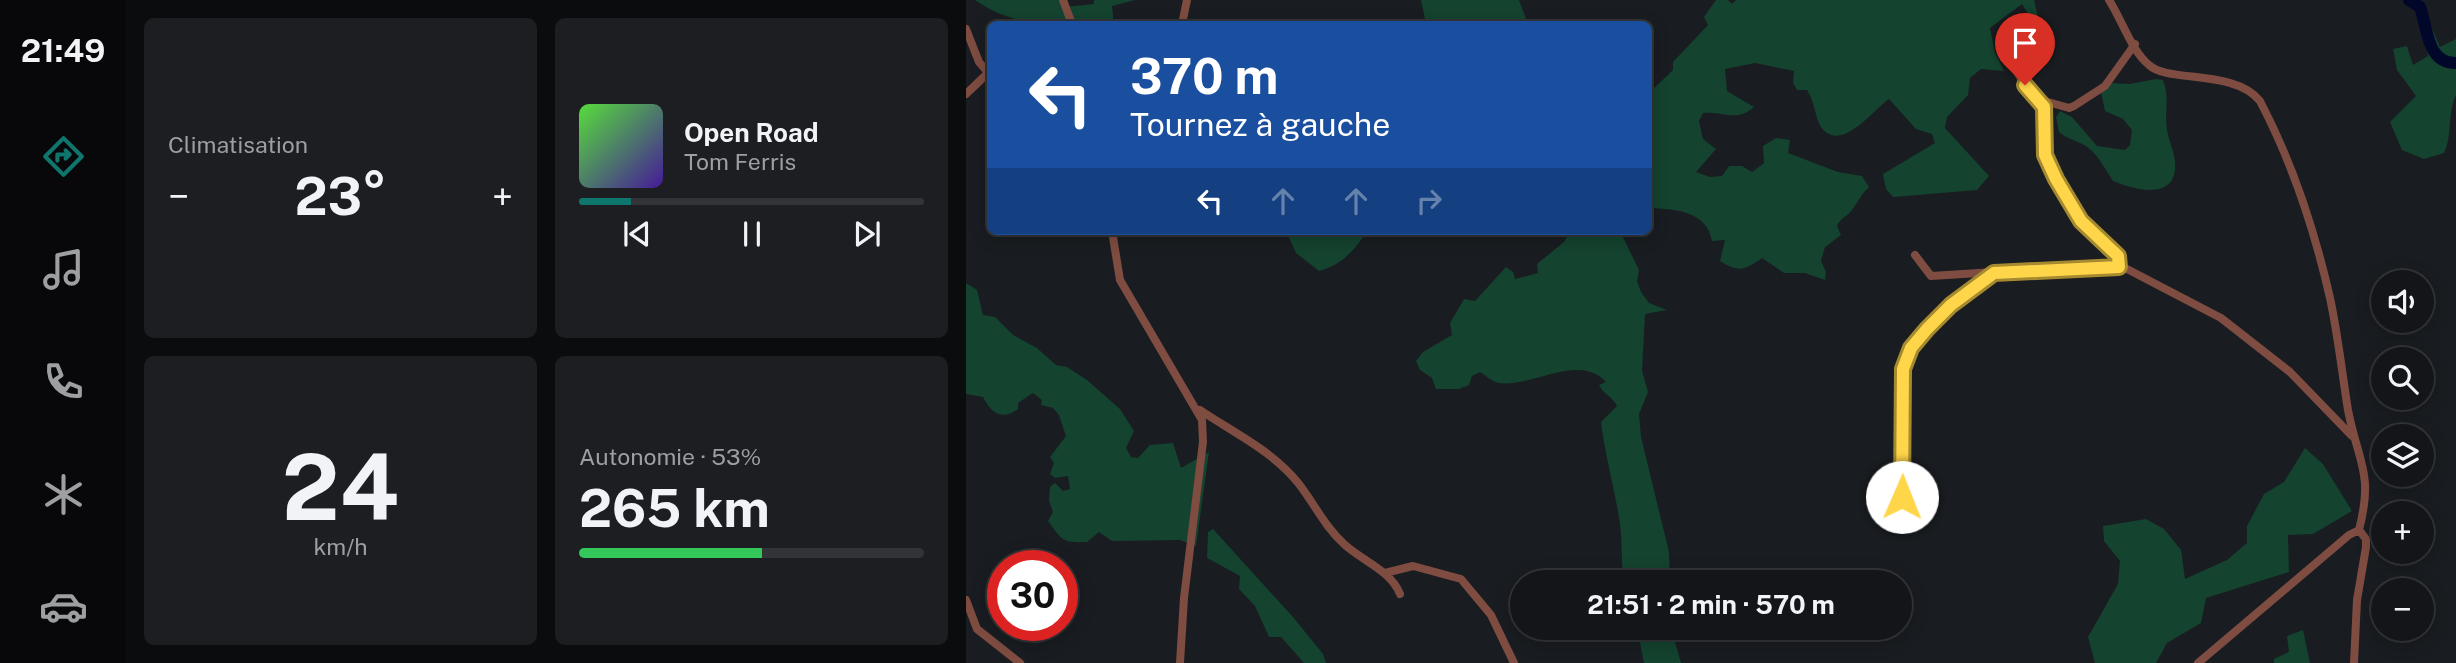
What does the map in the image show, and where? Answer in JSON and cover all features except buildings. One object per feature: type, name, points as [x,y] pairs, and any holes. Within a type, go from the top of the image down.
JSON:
[{"type":"street","points":[[1063,0],[1071,21]]},
{"type":"street","points":[[1183,21],[1187,0]]},
{"type":"street","points":[[2109,0],[2141,57],[2154,69],[2214,79],[2254,93],[2288,166],[2321,260],[2354,439],[2366,470],[2367,487],[2359,530],[2366,539],[2366,547],[2357,600],[2354,663]]},
{"type":"street","points":[[966,29],[979,62],[987,72]]},
{"type":"street","points":[[2041,100],[2069,108],[2074,106],[2105,86],[2135,44]]},
{"type":"street","points":[[2012,49],[2013,64],[2025,85],[2041,100],[2044,107],[2045,155],[2052,171],[2081,221],[2118,256],[2119,267]]},
{"type":"street","points":[[966,94],[987,76]]},
{"type":"street","points":[[1113,235],[1120,280],[1198,409],[1202,420],[1203,442],[1184,598],[1180,663]]},
{"type":"street","points":[[1915,255],[1931,276],[2119,267],[2221,318],[2290,372],[2354,439]]},
{"type":"street","points":[[1880,505],[1902,497],[1900,424],[1906,358],[1927,329],[1951,305],[1994,273]]},
{"type":"street","points":[[1198,409],[1217,419],[1276,461],[1300,485],[1329,529],[1358,555],[1385,573],[1400,594]]},
{"type":"street","points":[[2198,663],[2349,535],[2359,530]]},
{"type":"street","points":[[1385,573],[1413,566],[1461,579],[1491,615],[1514,663]]},
{"type":"street","points":[[966,600],[977,629],[1020,663]]},
{"type":"green space","points":[[975,0],[1061,0],[1065,7],[1094,4],[1094,0],[1135,0],[1112,6],[1114,21],[1025,21],[991,10]]},
{"type":"green space","points":[[1421,0],[1519,0],[1527,21],[1424,21]]},
{"type":"green space","points":[[1716,0],[1728,0],[1732,4],[1736,0],[2034,0],[2043,39],[2022,4],[1990,28],[1995,53],[2004,71],[1981,69],[1970,78],[1968,95],[1947,117],[1945,128],[1989,176],[1977,190],[1893,197],[1886,189],[1883,174],[1935,143],[1932,134],[1916,129],[1889,99],[1866,120],[1838,136],[1829,134],[1821,127],[1807,90],[1797,90],[1793,83],[1794,71],[1755,63],[1725,69],[1727,91],[1754,107],[1748,112],[1735,115],[1703,113],[1699,121],[1703,139],[1716,149],[1696,172],[1710,177],[1722,176],[1729,166],[1742,166],[1752,172],[1764,163],[1763,146],[1776,138],[1790,140],[1788,153],[1838,172],[1862,176],[1869,187],[1837,226],[1841,235],[1825,247],[1821,261],[1826,272],[1825,280],[1805,273],[1784,273],[1762,258],[1746,267],[1732,267],[1720,261],[1725,240],[1712,241],[1709,231],[1696,217],[1678,211],[1652,208],[1652,90],[1673,70],[1673,62],[1708,25],[1704,17]]},
{"type":"green space","points":[[2422,26],[2431,26],[2440,47],[2456,39],[2456,95],[2447,146],[2444,153],[2424,159],[2402,150],[2390,122],[2416,96],[2397,70],[2393,49],[2407,46],[2413,65],[2428,56]]},
{"type":"green space","points":[[2163,80],[2165,86],[2166,123],[2175,162],[2170,183],[2153,190],[2113,181],[2093,152],[2059,132],[2056,117],[2060,111],[2072,117],[2097,146],[2125,150],[2130,145],[2132,130],[2123,119],[2105,111],[2101,92],[2109,83],[2130,84]]},
{"type":"green space","points":[[1288,235],[1364,235],[1347,256],[1335,265],[1319,271],[1296,253]]},
{"type":"green space","points":[[1566,235],[1622,235],[1639,270],[1637,281],[1641,292],[1649,303],[1667,310],[1645,314],[1642,371],[1648,392],[1639,414],[1641,437],[1669,552],[1670,570],[1623,570],[1620,524],[1601,422],[1617,406],[1599,385],[1606,382],[1595,374],[1582,370],[1569,370],[1512,383],[1496,382],[1480,372],[1472,376],[1469,385],[1459,389],[1436,389],[1432,378],[1420,370],[1416,361],[1423,352],[1452,335],[1450,323],[1464,299],[1475,301],[1506,267],[1513,272],[1515,279],[1538,273],[1537,264],[1564,242]]},
{"type":"green space","points":[[966,283],[977,290],[983,315],[995,317],[1013,335],[1037,348],[1056,365],[1067,367],[1087,380],[1120,409],[1134,431],[1126,448],[1131,457],[1138,458],[1150,445],[1173,443],[1181,468],[1209,452],[1196,546],[1180,540],[1112,541],[1099,532],[1087,542],[1072,542],[1063,539],[1056,532],[1048,521],[1053,512],[1049,501],[1050,487],[1055,483],[1063,491],[1070,489],[1068,476],[1055,478],[1050,474],[1054,463],[1050,457],[1066,436],[1059,415],[1053,408],[1041,405],[1042,400],[1033,393],[1018,403],[1018,409],[1002,415],[993,411],[983,397],[966,394]]},
{"type":"green space","points":[[2305,448],[2323,464],[2352,511],[2313,534],[2288,535],[2289,572],[2206,598],[2201,623],[2167,643],[2156,663],[2095,663],[2088,637],[2118,584],[2120,561],[2104,541],[2103,526],[2146,519],[2164,529],[2181,550],[2185,579],[2227,560],[2247,543],[2247,526],[2264,494],[2284,482]]},
{"type":"green space","points":[[1213,529],[1293,617],[1323,654],[1326,663],[1304,663],[1281,637],[1269,637],[1255,606],[1239,589],[1240,576],[1207,558],[1208,532]]},
{"type":"green space","points":[[2303,630],[2310,663],[2274,663],[2274,659],[2289,652],[2287,636]]},
{"type":"green space","points":[[1639,640],[1674,640],[1681,663],[1644,663]]},
{"type":"waterway","points":[[2409,0],[2420,7],[2434,51],[2446,62],[2456,63]]},
{"type":"route","points":[[1902,497],[1900,424],[1903,369],[1911,348],[1927,329],[1971,288],[1994,273],[2105,265],[2119,267],[2118,256],[2081,221],[2056,179],[2045,155],[2044,107],[2041,100],[2025,85]]}]
